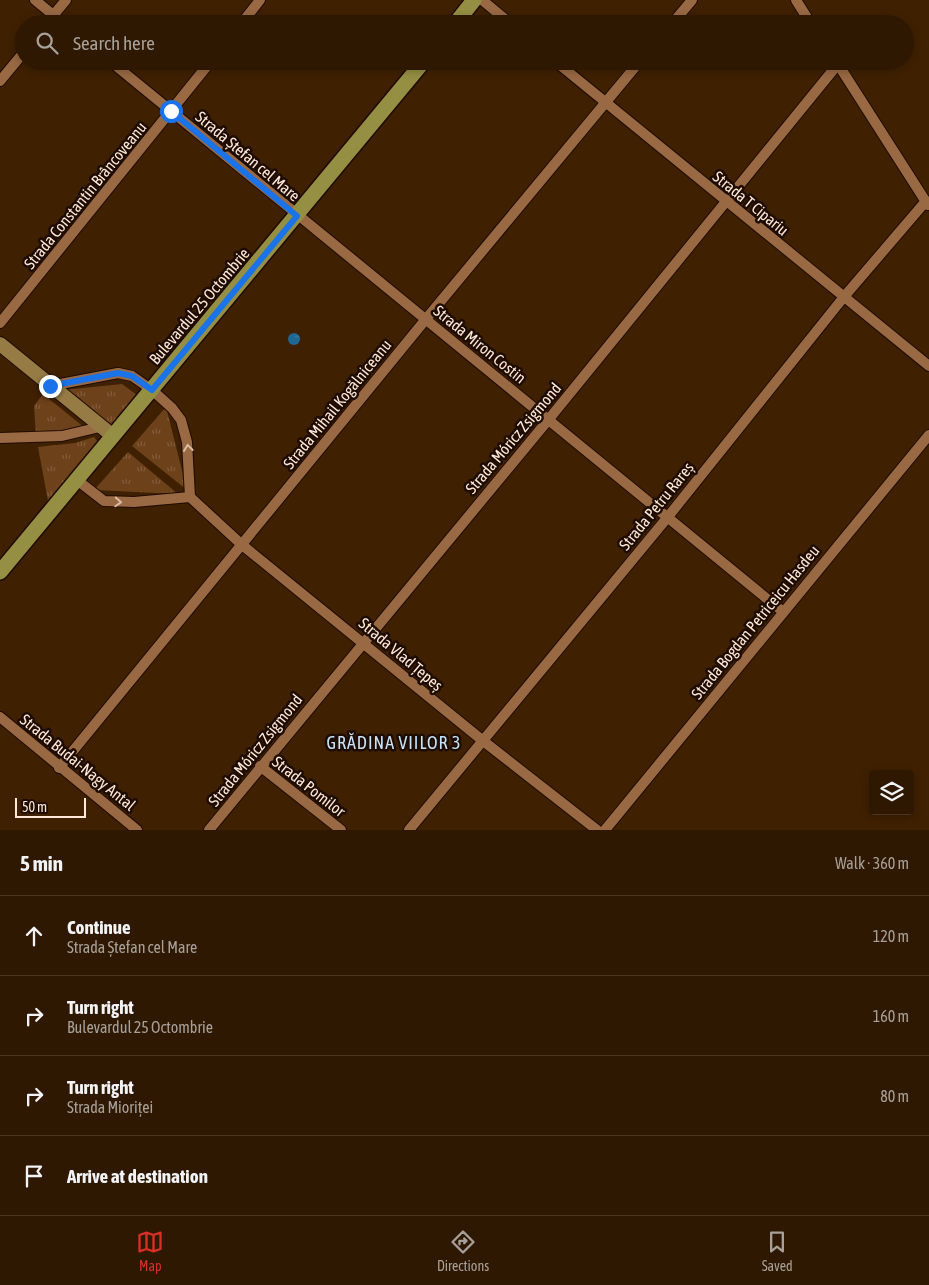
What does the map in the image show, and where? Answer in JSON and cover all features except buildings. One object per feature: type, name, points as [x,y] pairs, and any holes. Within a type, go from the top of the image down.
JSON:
[{"type":"main road","points":[[462,15],[474,0]]},
{"type":"main road","name":"Bulevardul 25 Octombrie","points":[[0,572],[417,70]]},
{"type":"street","points":[[35,0],[54,15],[66,0]]},
{"type":"street","points":[[248,15],[260,0]]},
{"type":"street","points":[[482,0],[500,15]]},
{"type":"street","points":[[680,15],[692,0]]},
{"type":"street","points":[[796,0],[805,15]]},
{"type":"street","points":[[0,81],[15,63]]},
{"type":"street","name":"Strada Ștefan cel Mare","points":[[121,70],[297,216]]},
{"type":"street","name":"Strada Constantin Brâncoveanu","points":[[0,323],[204,70]]},
{"type":"street","name":"Strada T Cipariu","points":[[566,70],[843,298],[929,366]]},
{"type":"street","name":"Strada Mihail Kogălniceanu","points":[[60,768],[241,544],[632,70]]},
{"type":"street","name":"Strada Móricz Zsigmond","points":[[209,830],[549,419],[831,70]]},
{"type":"street","points":[[842,70],[927,203]]},
{"type":"street","name":"Strada Petru Rareș","points":[[409,830],[667,518],[843,298],[927,203]]},
{"type":"street","name":"Strada Miron Costin","points":[[297,216],[549,419],[782,611]]},
{"type":"street","points":[[0,344],[113,436]]},
{"type":"street","points":[[50,386],[118,373],[132,376],[152,390],[182,420],[187,442],[190,497],[134,502],[104,501],[77,480]]},
{"type":"street","points":[[0,438],[62,436],[100,427]]},
{"type":"street","name":"Strada Bogdan Petriceicu Hasdeu","points":[[605,830],[782,611],[929,434]]},
{"type":"street","name":"Strada Vlad Țepeș","points":[[190,497],[241,544],[364,642],[482,740],[597,830]]},
{"type":"street","name":"Strada Budai-Nagy Antal","points":[[0,717],[137,830]]},
{"type":"street","name":"Strada Pomilor","points":[[260,766],[341,830]]},
{"type":"green space","points":[[122,384],[137,395],[109,430],[63,390]]},
{"type":"green space","points":[[43,394],[85,428],[36,437],[34,406]]},
{"type":"green space","points":[[166,407],[187,490],[132,446]]},
{"type":"green space","points":[[94,437],[98,442],[48,501],[38,447],[75,443]]},
{"type":"green space","points":[[128,452],[178,494],[94,490]]},
{"type":"water","points":[[294,333],[300,339],[294,345],[288,339]]},
{"type":"district","name":"GRĂDINA VIILOR 3","points":[[394,743]]},
{"type":"route","points":[[50,386],[118,373],[132,376],[152,390],[297,216],[171,111]]}]
